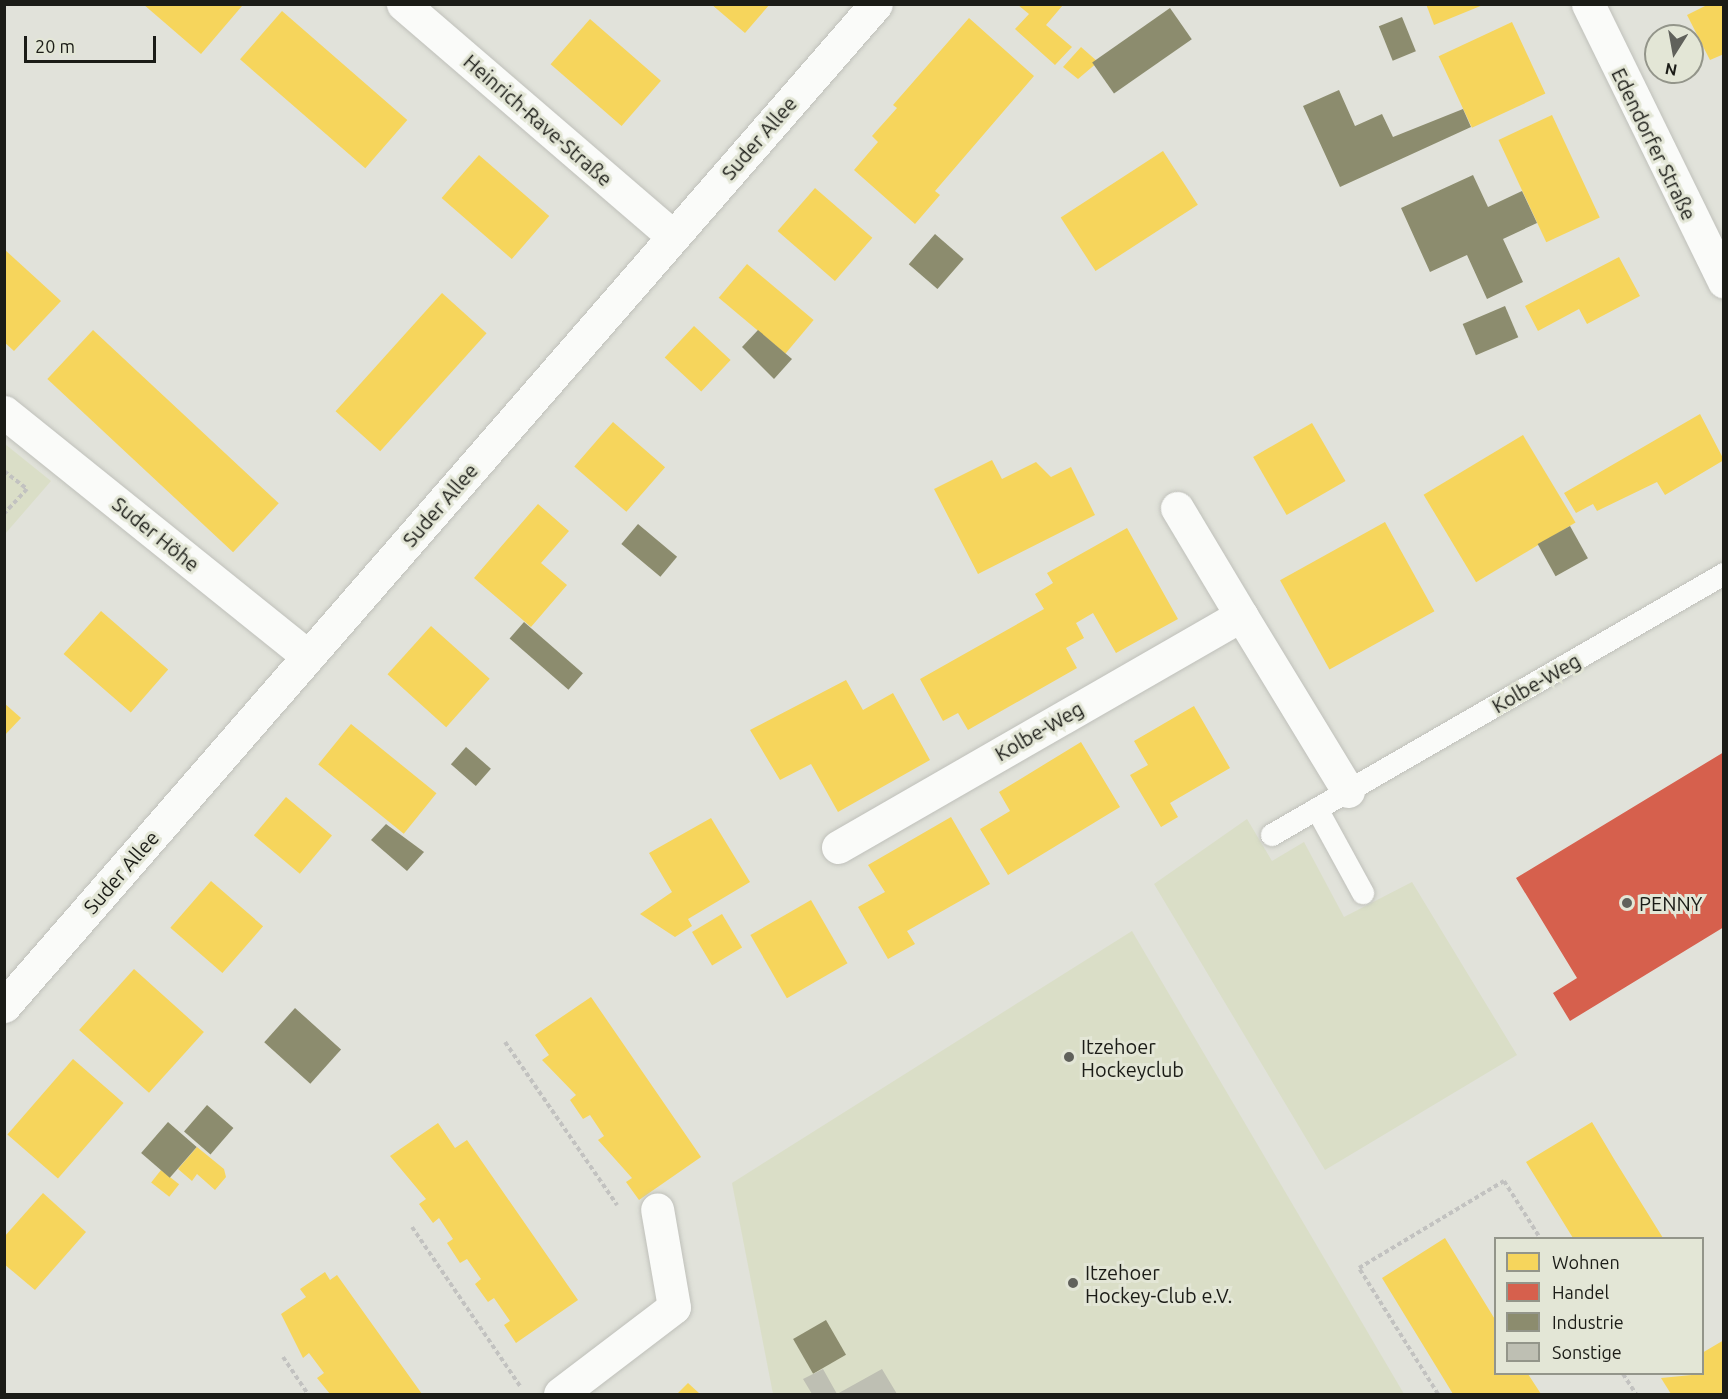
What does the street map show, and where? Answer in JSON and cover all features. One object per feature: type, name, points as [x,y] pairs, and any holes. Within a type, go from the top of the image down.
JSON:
[{"type":"street","name":"Heinrich-Rave-Straße","points":[[403,4],[673,236]]},
{"type":"street","name":"Suder Allee","points":[[4,1006],[876,4]]},
{"type":"street","name":"Edendorfer Straße","points":[[1588,4],[1724,282]]},
{"type":"street","name":"Suder Höhe","points":[[4,412],[308,656]]},
{"type":"street","points":[[1177,508],[1348,791]]},
{"type":"street","name":"Kolbe-Weg","points":[[838,847],[1241,615]]},
{"type":"street","points":[[560,1395],[674,1306],[657,1209]]},
{"type":"lane","name":"Kolbe-Weg","points":[[1272,835],[1724,574]]},
{"type":"lane","points":[[1317,809],[1364,893]]},
{"type":"path","points":[[4,471],[27,489],[4,514]]},
{"type":"path","points":[[505,1041],[621,1210],[657,1209]]},
{"type":"path","points":[[1438,1395],[1359,1268],[1504,1180],[1539,1237]]},
{"type":"path","points":[[412,1227],[526,1395]]},
{"type":"path","points":[[283,1357],[308,1395]]},
{"type":"path","points":[[1624,1375],[1636,1395]]},
{"type":"green space","points":[[5,444],[51,481],[5,534]]},
{"type":"green space","points":[[1247,819],[1272,861],[1304,842],[1344,917],[1412,882],[1517,1055],[1325,1170],[1154,884]]},
{"type":"green space","name":"Itzehoer Hockey-Club e.V.","points":[[1132,931],[1404,1394],[773,1394],[732,1183]]},
{"type":"building: Wohnen","points":[[143,4],[241,4],[242,6],[201,54]]},
{"type":"building: Wohnen","points":[[711,4],[770,4],[745,33]]},
{"type":"building: Wohnen","points":[[1426,4],[1483,4],[1483,5],[1434,25]]},
{"type":"building: Wohnen","points":[[1709,4],[1724,4],[1724,54],[1710,60],[1704,48],[1704,24],[1692,24],[1687,15]]},
{"type":"building: Wohnen","points":[[1018,5],[1063,5],[1046,25],[1072,47],[1055,65],[1015,29],[1029,14]]},
{"type":"building: Wohnen","points":[[282,11],[407,120],[365,168],[240,59]]},
{"type":"building: Wohnen","points":[[969,18],[1034,76],[935,191],[940,195],[915,224],[854,170],[878,142],[872,136],[897,108],[893,105]]},
{"type":"building: Wohnen","points":[[590,19],[661,81],[622,126],[551,64]]},
{"type":"building: Wohnen","points":[[1512,22],[1545,94],[1472,128],[1439,56]]},
{"type":"building: Wohnen","points":[[1081,47],[1098,62],[1078,79],[1063,67]]},
{"type":"building: Wohnen","points":[[1552,115],[1600,217],[1546,242],[1499,140]]},
{"type":"building: Wohnen","points":[[1163,151],[1198,205],[1096,271],[1061,217]]},
{"type":"building: Wohnen","points":[[479,155],[549,216],[512,259],[442,198]]},
{"type":"building: Wohnen","points":[[815,188],[872,238],[835,281],[778,231]]},
{"type":"building: Wohnen","points":[[4,249],[61,301],[14,351],[4,342]]},
{"type":"building: Wohnen","points":[[1619,257],[1640,296],[1587,324],[1579,309],[1538,331],[1525,306]]},
{"type":"building: Wohnen","points":[[747,264],[814,320],[785,354],[719,298]]},
{"type":"building: Wohnen","points":[[442,293],[487,333],[380,451],[336,411]]},
{"type":"building: Wohnen","points":[[694,326],[731,360],[701,392],[665,357]]},
{"type":"building: Wohnen","points":[[93,330],[279,503],[233,552],[47,379]]},
{"type":"building: Wohnen","points":[[1700,414],[1724,460],[1665,495],[1657,482],[1597,511],[1593,504],[1576,513],[1564,493]]},
{"type":"building: Wohnen","points":[[613,422],[665,467],[626,512],[574,467]]},
{"type":"building: Wohnen","points":[[1312,423],[1346,481],[1287,515],[1253,457]]},
{"type":"building: Wohnen","points":[[1523,435],[1576,522],[1476,582],[1424,495]]},
{"type":"building: Wohnen","points":[[992,460],[1002,479],[1036,462],[1051,477],[1071,467],[1095,515],[978,574],[934,489]]},
{"type":"building: Wohnen","points":[[538,504],[569,531],[541,563],[567,585],[531,627],[474,578]]},
{"type":"building: Wohnen","points":[[1385,522],[1434,611],[1329,669],[1280,580]]},
{"type":"building: Wohnen","points":[[1127,528],[1178,619],[1116,653],[1093,613],[1076,623],[1084,638],[1066,648],[1077,668],[968,730],[958,713],[943,721],[920,679],[1044,609],[1035,594],[1053,583],[1047,573]]},
{"type":"building: Wohnen","points":[[101,611],[168,669],[131,712],[64,654]]},
{"type":"building: Wohnen","points":[[431,626],[490,679],[446,727],[388,674]]},
{"type":"building: Wohnen","points":[[846,680],[863,710],[893,693],[930,760],[838,812],[811,764],[780,780],[750,730]]},
{"type":"building: Wohnen","points":[[4,703],[21,718],[4,736]]},
{"type":"building: Wohnen","points":[[1194,706],[1230,768],[1170,803],[1178,817],[1161,827],[1130,775],[1148,765],[1134,741]]},
{"type":"building: Wohnen","points":[[351,724],[436,793],[404,834],[318,764]]},
{"type":"building: Wohnen","points":[[1081,742],[1120,807],[1008,875],[980,829],[1010,811],[999,792]]},
{"type":"building: Wohnen","points":[[286,797],[332,836],[300,874],[254,835]]},
{"type":"building: Wohnen","points":[[951,817],[990,884],[907,931],[915,944],[888,959],[858,907],[885,892],[868,865]]},
{"type":"building: Wohnen","points":[[711,818],[750,882],[688,919],[692,926],[675,937],[640,914],[672,892],[649,853]]},
{"type":"building: Wohnen","points":[[211,881],[263,926],[222,973],[170,928]]},
{"type":"building: Wohnen","points":[[811,900],[848,963],[787,998],[750,935]]},
{"type":"building: Wohnen","points":[[722,914],[742,947],[712,965],[692,932]]},
{"type":"building: Wohnen","points":[[134,969],[204,1032],[149,1093],[79,1030]]},
{"type":"building: Wohnen","points":[[591,997],[701,1157],[639,1200],[626,1182],[632,1178],[598,1140],[604,1136],[590,1115],[583,1119],[570,1100],[576,1095],[542,1060],[549,1055],[535,1035]]},
{"type":"building: Wohnen","points":[[73,1059],[124,1103],[58,1178],[7,1134]]},
{"type":"building: Wohnen","points":[[1592,1122],[1662,1237],[1572,1237],[1526,1162]]},
{"type":"building: Wohnen","points":[[438,1123],[455,1148],[467,1140],[578,1300],[516,1343],[504,1325],[510,1321],[494,1298],[488,1302],[475,1284],[481,1279],[467,1259],[460,1263],[447,1243],[453,1239],[439,1218],[433,1223],[419,1204],[426,1199],[390,1156]]},
{"type":"building: Wohnen","points":[[197,1147],[224,1169],[226,1177],[215,1190],[197,1174],[192,1181],[178,1169]]},
{"type":"building: Wohnen","points":[[161,1170],[179,1184],[169,1197],[151,1183]]},
{"type":"building: Wohnen","points":[[43,1193],[86,1232],[35,1290],[4,1264],[4,1237]]},
{"type":"building: Wohnen","points":[[1445,1238],[1494,1318],[1494,1375],[1529,1375],[1541,1394],[1453,1394],[1382,1278]]},
{"type":"building: Wohnen","points":[[325,1272],[330,1280],[337,1275],[422,1394],[330,1394],[317,1378],[324,1373],[309,1353],[303,1358],[281,1314],[306,1297],[300,1289]]},
{"type":"building: Wohnen","points":[[1724,1340],[1724,1394],[1671,1394],[1661,1378],[1704,1375],[1704,1352]]},
{"type":"building: Wohnen","points":[[688,1383],[700,1394],[677,1394]]},
{"type":"building: Handel","name":"PENNY","points":[[1724,752],[1724,927],[1570,1021],[1553,993],[1577,978],[1516,878]]},
{"type":"building: Industrie","points":[[1170,8],[1192,39],[1114,94],[1092,62]]},
{"type":"building: Industrie","points":[[1402,17],[1416,51],[1393,61],[1379,26]]},
{"type":"building: Industrie","points":[[1339,90],[1355,126],[1382,114],[1393,137],[1463,109],[1471,127],[1340,187],[1303,106]]},
{"type":"building: Industrie","points":[[1473,175],[1488,207],[1522,191],[1537,223],[1503,239],[1523,282],[1487,299],[1467,255],[1430,272],[1401,208]]},
{"type":"building: Industrie","points":[[935,234],[964,259],[937,289],[909,264]]},
{"type":"building: Industrie","points":[[1505,306],[1518,337],[1476,355],[1463,324]]},
{"type":"building: Industrie","points":[[758,330],[792,359],[774,379],[742,347]]},
{"type":"building: Industrie","points":[[638,524],[677,557],[660,577],[621,544]]},
{"type":"building: Industrie","points":[[1570,526],[1588,558],[1556,576],[1538,544]]},
{"type":"building: Industrie","points":[[524,622],[583,673],[568,690],[510,639]]},
{"type":"building: Industrie","points":[[466,747],[491,769],[476,786],[451,764]]},
{"type":"building: Industrie","points":[[386,824],[424,852],[407,871],[371,840]]},
{"type":"building: Industrie","points":[[295,1008],[341,1049],[310,1084],[264,1042]]},
{"type":"building: Industrie","points":[[207,1105],[233,1128],[210,1154],[184,1131]]},
{"type":"building: Industrie","points":[[168,1122],[197,1147],[170,1178],[141,1153]]},
{"type":"building: Industrie","points":[[826,1320],[846,1355],[813,1374],[793,1339]]},
{"type":"building: Sonstige","points":[[823,1369],[837,1394],[812,1394],[803,1379]]},
{"type":"building: Sonstige","points":[[882,1369],[897,1394],[837,1394]]},
{"type":"place","name":"PENNY","points":[[1627,903]]},
{"type":"place","name":"Itzehoer Hockeyclub","points":[[1069,1057]]},
{"type":"place","name":"Itzehoer Hockey-Club e.V.","points":[[1073,1283]]}]
